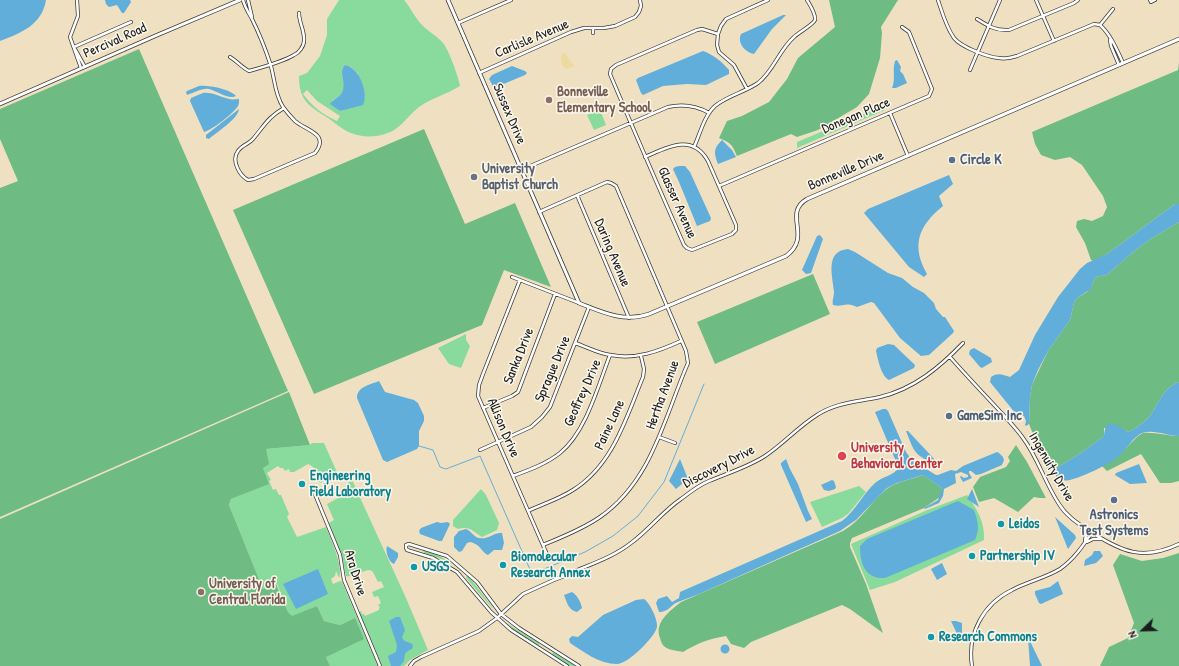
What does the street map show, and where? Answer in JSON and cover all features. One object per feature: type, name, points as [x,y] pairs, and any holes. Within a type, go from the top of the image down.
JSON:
[{"type":"street","points":[[77,0],[78,16],[70,37],[83,67]]},
{"type":"street","points":[[242,0],[270,64],[278,96],[284,108],[295,121],[314,132],[319,137],[320,143],[319,148],[314,153],[254,179],[248,180],[243,177],[236,163],[235,156],[237,151],[252,141],[265,122],[272,115],[284,108]]},
{"type":"street","name":"Percival Road","points":[[0,104],[83,67],[242,0]]},
{"type":"street","points":[[248,0],[252,20]]},
{"type":"street","name":"Sussex Drive","points":[[448,0],[579,303]]},
{"type":"street","points":[[458,23],[511,0]]},
{"type":"street","name":"Carlisle Avenue","points":[[479,73],[571,32],[584,28],[604,28],[615,26],[635,17],[641,6],[640,0]]},
{"type":"street","points":[[747,89],[734,66],[719,52],[717,44],[718,34],[726,19],[768,0]]},
{"type":"street","points":[[694,147],[709,113],[716,106],[758,83],[767,74],[784,46],[813,24],[815,20],[808,0]]},
{"type":"street","points":[[938,0],[954,38],[962,45],[979,52],[998,58],[1008,59],[1094,24],[1100,25],[1106,30],[1115,45],[1121,64]]},
{"type":"street","points":[[970,70],[1000,0]]},
{"type":"street","points":[[1036,0],[1054,41]]},
{"type":"street","points":[[977,19],[1000,31],[1008,30],[1078,0]]},
{"type":"street","points":[[1151,1],[1155,0]]},
{"type":"street","points":[[1100,25],[1113,9]]},
{"type":"street","points":[[230,57],[249,71],[293,56],[302,48],[304,41],[303,30],[299,21],[299,13]]},
{"type":"street","points":[[74,47],[130,22]]},
{"type":"street","name":"Donegan Place","points":[[720,186],[929,96],[932,89],[909,32],[902,27]]},
{"type":"street","points":[[593,28],[593,33]]},
{"type":"street","name":"Glasser Avenue","points":[[645,157],[677,144],[694,147],[705,155],[720,186],[736,225],[736,230],[732,234],[692,250],[684,245],[645,157],[610,74],[611,69],[616,65],[697,30],[702,29],[718,34]]},
{"type":"street","name":"Bonneville Drive","points":[[512,277],[607,314],[629,318],[639,318],[786,256],[793,251],[797,245],[799,235],[796,217],[802,202],[1179,39]]},
{"type":"street","points":[[521,170],[676,105],[701,108],[709,113]]},
{"type":"street","points":[[890,113],[908,156]]},
{"type":"street","name":"Hertha Avenue","points":[[543,545],[587,525],[601,516],[618,502],[636,481],[648,461],[659,437],[688,363],[686,351],[616,186],[607,182],[577,195]]},
{"type":"street","points":[[539,212],[577,195]]},
{"type":"street","name":"Daring Avenue","points":[[577,195],[629,318]]},
{"type":"street","name":"Allison Drive","points":[[520,280],[479,385],[478,396],[549,559]]},
{"type":"street","name":"Sanka Drive","points":[[483,408],[518,392],[555,294]]},
{"type":"street","name":"Sprague Drive","points":[[480,450],[532,427],[550,407],[589,307]]},
{"type":"street","points":[[575,343],[610,355],[641,356],[681,341]]},
{"type":"street","name":"Discovery Drive","points":[[410,666],[414,661],[426,654],[479,631],[497,618],[523,594],[610,556],[630,544],[679,500],[708,482],[764,457],[818,414],[849,402],[882,397],[904,388],[927,375],[950,357],[963,343]]},
{"type":"street","name":"Geoffrey Drive","points":[[513,476],[547,462],[560,453],[572,441],[583,425],[610,355]]},
{"type":"street","name":"Paine Lane","points":[[528,511],[574,489],[588,479],[602,464],[614,446],[643,377],[644,369],[641,356]]},
{"type":"street","name":"Ingenuity Drive","points":[[950,357],[1023,438],[1036,459],[1059,505],[1067,514],[1081,525],[1118,548],[1141,553],[1162,551],[1179,544]]},
{"type":"street","points":[[659,437],[674,443]]},
{"type":"street","name":"Ara Drive","points":[[312,487],[340,555],[344,580],[380,666]]},
{"type":"street","points":[[1081,525],[1086,534],[1085,543]]},
{"type":"street","points":[[972,666],[972,636],[985,612],[1003,595],[1061,568],[1074,557],[1092,532]]},
{"type":"street","points":[[1085,543],[1093,539],[1103,539]]},
{"type":"street","points":[[567,666],[511,630],[497,618],[457,572],[433,558],[407,550],[406,545],[409,544],[447,556],[477,582],[501,614],[519,628],[579,666]]},
{"type":"green space","points":[[339,0],[404,0],[420,22],[445,46],[453,63],[460,86],[419,107],[400,126],[392,131],[375,136],[362,136],[348,132],[309,105],[302,96],[299,84],[299,76],[307,73],[320,56],[327,35],[327,19]],"holes":[[[345,65],[351,67],[358,74],[344,110],[340,111],[332,101],[343,91],[344,82],[342,69]],[[307,90],[317,101],[340,116],[337,121],[322,113],[310,102],[303,94]]]},
{"type":"green space","points":[[829,0],[898,0],[881,27],[880,58],[869,94],[857,107],[818,130],[797,137],[791,134],[737,156],[731,144],[719,138],[727,121],[742,116],[769,102],[787,79],[798,58],[835,27]]},
{"type":"green space","points":[[139,49],[288,391],[0,517],[0,188],[18,181],[0,139],[0,109]]},
{"type":"green space","points":[[1179,63],[1179,204],[1175,204],[1107,254],[1094,261],[1091,260],[1085,243],[1076,227],[1077,221],[1084,219],[1092,221],[1103,216],[1107,207],[1103,196],[1082,165],[1070,157],[1055,160],[1041,155],[1035,144],[1032,132],[1178,70]]},
{"type":"green space","points":[[880,107],[885,110],[797,148],[797,142]]},
{"type":"green space","points":[[600,110],[606,125],[594,130],[587,115]]},
{"type":"green space","points":[[424,129],[465,224],[515,203],[551,287],[504,270],[482,325],[314,394],[233,210]]},
{"type":"green space","points":[[1179,222],[1179,382],[1165,392],[1150,416],[1135,429],[1129,432],[1104,428],[1104,436],[1081,453],[1058,467],[1056,470],[1047,469],[1029,424],[1032,385],[1048,351],[1070,320],[1074,303],[1077,298],[1087,292],[1092,286],[1095,277],[1107,275],[1133,252],[1152,238]]},
{"type":"green space","points":[[813,274],[830,314],[715,364],[697,322]]},
{"type":"green space","points":[[466,334],[466,340],[470,346],[461,368],[449,364],[438,348]]},
{"type":"green space","name":"University of Central Florida","points":[[289,392],[310,445],[266,449],[269,464],[263,468],[269,484],[231,499],[229,505],[263,589],[276,584],[288,612],[292,616],[317,606],[324,621],[340,625],[355,618],[364,639],[326,657],[330,666],[0,666],[0,519]]},
{"type":"green space","points":[[1143,433],[1179,436],[1179,481],[1160,483],[1141,454],[1107,471],[1102,466],[1116,458]]},
{"type":"green space","points":[[312,443],[324,443],[339,477],[323,483],[318,482],[317,479],[319,476],[313,467],[308,464],[294,472],[290,472],[289,469],[285,471],[283,468],[278,466],[267,473],[271,480],[269,481],[273,490],[276,489],[279,495],[281,495],[289,514],[287,517],[297,537],[326,527],[340,567],[339,578],[336,571],[335,576],[331,579],[333,584],[340,581],[342,582],[378,666],[330,666],[326,657],[355,618],[340,625],[324,621],[317,606],[292,617],[288,612],[277,584],[263,589],[229,505],[231,499],[268,484],[263,468],[266,449],[310,445]]},
{"type":"green space","points":[[1016,445],[1046,498],[1034,497],[1018,512],[994,498],[979,502],[973,487],[980,477],[1006,467],[1010,461],[1008,457]]},
{"type":"green space","points":[[923,475],[942,488],[940,497],[924,508],[852,538],[850,543],[850,547],[866,584],[883,633],[850,609],[842,605],[751,642],[744,648],[731,644],[726,636],[703,642],[683,652],[669,649],[662,644],[659,632],[661,622],[668,613],[681,602],[843,531],[855,522],[888,488],[900,482]]},
{"type":"green space","points":[[352,480],[428,650],[410,660],[404,666],[382,666],[359,612],[361,611],[365,616],[379,610],[380,607],[378,605],[381,603],[378,596],[374,597],[372,592],[384,587],[381,581],[378,582],[373,572],[370,570],[352,576],[346,576],[337,543],[329,523],[334,520],[327,504],[344,495],[348,483]]},
{"type":"green space","points":[[859,486],[866,492],[848,514],[822,527],[810,502]]},
{"type":"green space","points":[[481,489],[486,495],[499,523],[497,530],[482,537],[468,529],[458,529],[453,526],[453,520]]},
{"type":"green space","points":[[967,495],[980,516],[984,540],[895,582],[870,590],[851,544],[925,511]]},
{"type":"green space","points":[[423,550],[438,555],[451,563],[449,565],[439,558],[424,553]]},
{"type":"green space","points":[[1179,553],[1179,666],[1100,666],[1109,647],[1128,638],[1134,623],[1113,565],[1120,554],[1142,561],[1163,558]]},
{"type":"green space","points":[[467,575],[474,583],[492,608],[466,578]]},
{"type":"green space","points":[[506,623],[539,643],[539,645],[511,628]]},
{"type":"green space","points":[[553,652],[576,666],[570,666],[552,655]]},
{"type":"sand","points":[[565,53],[574,66],[566,69],[561,60],[562,54]]},
{"type":"water","points":[[0,0],[46,0],[44,9],[35,22],[23,31],[0,41]]},
{"type":"water","points":[[105,0],[130,0],[131,2],[124,13],[122,13],[117,5],[109,7]]},
{"type":"water","points":[[786,15],[772,29],[754,54],[743,47],[740,41],[741,34]]},
{"type":"water","points":[[703,51],[711,54],[720,61],[729,70],[729,74],[706,85],[687,84],[663,86],[643,95],[641,93],[636,80],[638,78]]},
{"type":"water","points":[[897,60],[901,67],[900,71],[907,83],[896,88],[892,88],[894,81],[894,64]]},
{"type":"water","points":[[345,65],[355,70],[362,81],[365,100],[363,105],[340,111],[330,104],[341,94],[343,90],[344,83],[342,71]]},
{"type":"water","points":[[512,66],[527,73],[494,88],[489,79],[492,75]]},
{"type":"water","points":[[199,86],[219,88],[229,91],[236,96],[226,96],[209,89],[200,90],[187,95],[187,91]]},
{"type":"water","points":[[203,93],[230,99],[239,99],[238,106],[228,117],[208,131],[204,132],[190,101],[191,98]]},
{"type":"water","points":[[239,109],[235,117],[227,125],[209,139],[206,138],[206,135]]},
{"type":"water","points":[[722,140],[732,150],[736,157],[718,164],[715,151]]},
{"type":"water","points":[[679,166],[685,166],[690,172],[711,218],[710,221],[697,226],[673,169]]},
{"type":"water","points":[[949,175],[953,184],[939,196],[943,206],[928,221],[923,229],[918,245],[922,264],[927,274],[924,277],[909,267],[864,213],[868,209]]},
{"type":"water","points":[[1175,204],[1179,204],[1179,222],[1152,238],[1133,252],[1107,275],[1095,277],[1091,289],[1077,298],[1074,303],[1070,320],[1048,351],[1032,385],[1029,424],[1026,426],[1024,416],[1016,414],[990,382],[991,377],[998,374],[1010,377],[1019,370],[1035,335],[1058,297],[1080,269],[1087,263],[1107,254]]},
{"type":"water","points":[[820,235],[823,239],[811,273],[806,274],[802,270],[817,236]]},
{"type":"water","points":[[848,249],[888,273],[902,278],[913,287],[924,293],[934,303],[936,309],[943,317],[945,317],[954,331],[953,333],[929,355],[921,356],[900,338],[874,303],[871,302],[857,307],[853,305],[833,305],[833,260],[836,254],[840,251]]},
{"type":"water","points":[[888,344],[894,345],[915,365],[914,368],[889,380],[882,371],[876,351],[877,348]]},
{"type":"water","points":[[974,348],[991,358],[992,362],[982,368],[980,367],[969,354],[970,350]]},
{"type":"water","points":[[379,381],[385,392],[414,400],[418,403],[424,416],[424,421],[419,431],[419,446],[417,449],[387,462],[383,460],[357,398],[361,389]]},
{"type":"water","points":[[1179,382],[1179,436],[1156,432],[1142,433],[1136,437],[1118,457],[1102,467],[1070,480],[1063,480],[1056,477],[1056,470],[1058,467],[1081,453],[1104,436],[1107,425],[1113,424],[1129,432],[1143,423],[1150,416],[1165,392]]},
{"type":"water","points":[[883,409],[888,411],[910,459],[936,475],[951,470],[956,471],[963,466],[997,452],[1003,457],[1004,460],[1002,465],[976,475],[969,471],[972,478],[963,482],[960,477],[968,477],[968,475],[961,472],[955,474],[956,483],[944,489],[943,496],[939,503],[925,509],[924,508],[938,500],[942,488],[923,475],[897,483],[887,488],[856,520],[840,531],[699,594],[675,603],[667,610],[659,612],[656,603],[658,599],[667,596],[672,602],[679,598],[680,592],[842,521],[847,517],[875,483],[897,470],[895,459],[875,412]]},
{"type":"water","points":[[906,431],[908,431],[938,463],[936,465],[923,458],[916,452]]},
{"type":"water","points":[[680,459],[688,479],[676,489],[669,481]]},
{"type":"water","points":[[786,459],[812,519],[806,522],[781,465],[781,463]]},
{"type":"water","points":[[1139,464],[1147,483],[1130,484],[1115,475],[1116,473]]},
{"type":"water","points":[[832,480],[834,481],[836,487],[835,489],[829,491],[824,490],[821,485]]},
{"type":"water","points":[[972,489],[979,507],[967,499]]},
{"type":"water","points":[[958,501],[974,510],[978,525],[978,532],[975,540],[885,578],[876,577],[867,572],[861,560],[860,546],[867,539]]},
{"type":"water","points":[[1055,517],[1075,535],[1076,538],[1068,549]]},
{"type":"water","points":[[437,522],[448,522],[450,524],[442,541],[420,534],[419,531],[421,528]]},
{"type":"water","points":[[466,529],[479,538],[485,538],[502,533],[504,543],[502,550],[494,550],[488,555],[479,546],[470,542],[467,543],[462,551],[459,552],[454,547],[454,537],[459,531]]},
{"type":"water","points":[[387,546],[398,553],[398,557],[394,564],[388,556]]},
{"type":"water","points":[[1094,551],[1100,551],[1103,556],[1096,563],[1084,566],[1085,560],[1092,555]]},
{"type":"water","points":[[942,563],[947,574],[937,580],[931,569]]},
{"type":"water","points":[[318,569],[328,594],[296,609],[283,584]]},
{"type":"water","points":[[1058,581],[1063,594],[1041,604],[1039,603],[1035,591],[1050,587]]},
{"type":"water","points":[[572,592],[580,601],[582,608],[577,612],[570,608],[564,595]]},
{"type":"water","points":[[644,599],[649,604],[653,612],[657,627],[646,643],[628,660],[617,664],[604,662],[592,657],[570,643],[569,639],[572,636],[578,637],[603,615],[636,600]]},
{"type":"water","points":[[396,617],[400,617],[405,630],[402,637],[403,639],[413,646],[412,649],[405,654],[404,661],[400,666],[391,666],[388,656],[396,652],[397,645],[389,621]]},
{"type":"water","points":[[951,621],[962,623],[962,632],[959,638]]},
{"type":"water","points":[[1028,637],[1042,666],[1030,666]]},
{"type":"water","points":[[725,644],[730,649],[725,654],[720,649]]},
{"type":"waterway","points":[[419,446],[433,450],[440,467],[446,469],[480,456],[532,574],[585,552],[613,536],[638,516],[664,482],[704,384]]},
{"type":"place","name":"Bonneville Elementary School","points":[[549,100]]},
{"type":"place","name":"Circle K","points":[[952,160]]},
{"type":"place","name":"University Baptist Church","points":[[474,177]]},
{"type":"place","name":"GameSim Inc","points":[[949,416]]},
{"type":"place","name":"University Behavioral Center","points":[[842,456]]},
{"type":"place","name":"Engineering Field Laboratory","points":[[302,484]]},
{"type":"place","name":"Astronics Test Systems","points":[[1114,500]]},
{"type":"place","name":"Leidos","points":[[1001,524]]},
{"type":"place","name":"Partnership IV","points":[[972,556]]},
{"type":"place","name":"Biomolecular Research Annex","points":[[503,565]]},
{"type":"place","name":"USGS","points":[[414,567]]},
{"type":"place","name":"University of Central Florida","points":[[201,592]]},
{"type":"place","name":"Research Commons","points":[[931,637]]}]
